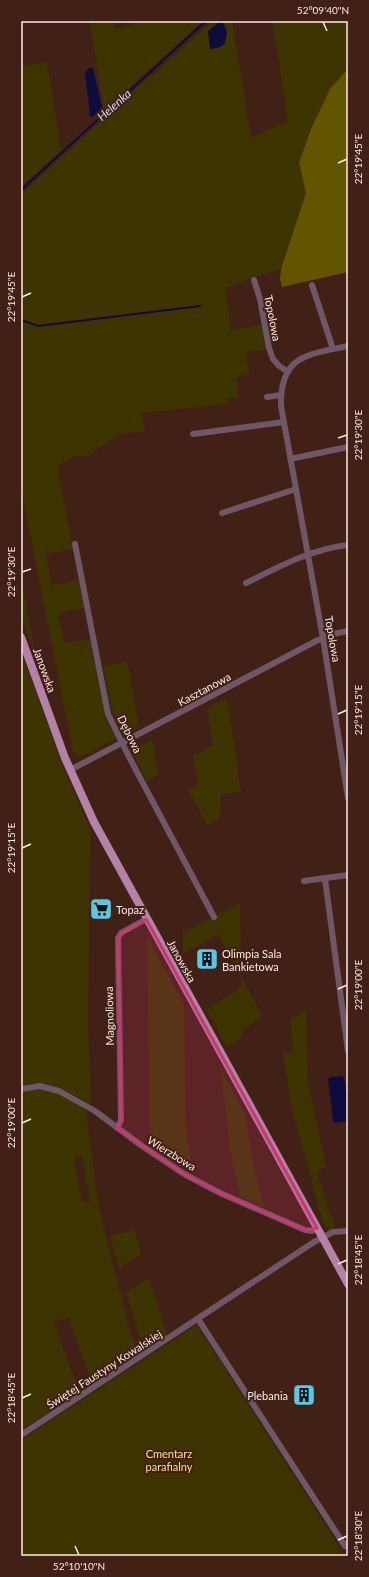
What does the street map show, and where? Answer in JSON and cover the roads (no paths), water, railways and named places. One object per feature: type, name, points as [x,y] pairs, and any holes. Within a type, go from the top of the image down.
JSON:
[{"type":"main road","name":"Janowska","points":[[21,637],[70,770],[94,822],[348,1284]]},
{"type":"street","name":"Topolowa","points":[[254,280],[260,299],[271,354],[279,366],[287,371],[280,389],[280,395],[290,459],[323,638],[348,798]]},
{"type":"street","points":[[312,285],[333,349]]},
{"type":"street","points":[[287,371],[303,358],[312,353],[348,346]]},
{"type":"street","points":[[268,396],[280,395]]},
{"type":"street","points":[[193,434],[284,422]]},
{"type":"street","points":[[290,459],[348,447]]},
{"type":"street","points":[[222,513],[296,490]]},
{"type":"street","name":"Dębowa","points":[[75,544],[108,714],[214,917]]},
{"type":"street","points":[[246,582],[307,554],[348,545]]},
{"type":"street","name":"Kasztanowa","points":[[70,770],[323,638],[348,631]]},
{"type":"street","points":[[304,881],[348,876]]},
{"type":"street","points":[[325,879],[348,1051]]},
{"type":"street","name":"Magnoliowa","points":[[117,1128],[121,1120],[118,938],[121,933],[146,919]]},
{"type":"street","name":"Wierzbowa","points":[[21,1090],[40,1086],[59,1091],[88,1106],[142,1146],[184,1174],[220,1193],[305,1230],[312,1231],[317,1228]]},
{"type":"street","name":"Świętej Faustyny Kowalskiej","points":[[21,1435],[273,1269],[334,1232],[348,1231]]},
{"type":"street","points":[[198,1319],[347,1545]]},
{"type":"waterway","name":"Helenka","points":[[21,190],[206,21]]},
{"type":"waterway","points":[[21,320],[38,326],[200,306]]},
{"type":"place","name":"Topaz","points":[[101,909]]},
{"type":"place","name":"Olimpia Sala Bankietowa","points":[[207,959]]},
{"type":"place","name":"Plebania","points":[[304,1395]]},
{"type":"park label","name":"Cmentarz parafialny","points":[[169,1459]]}]
